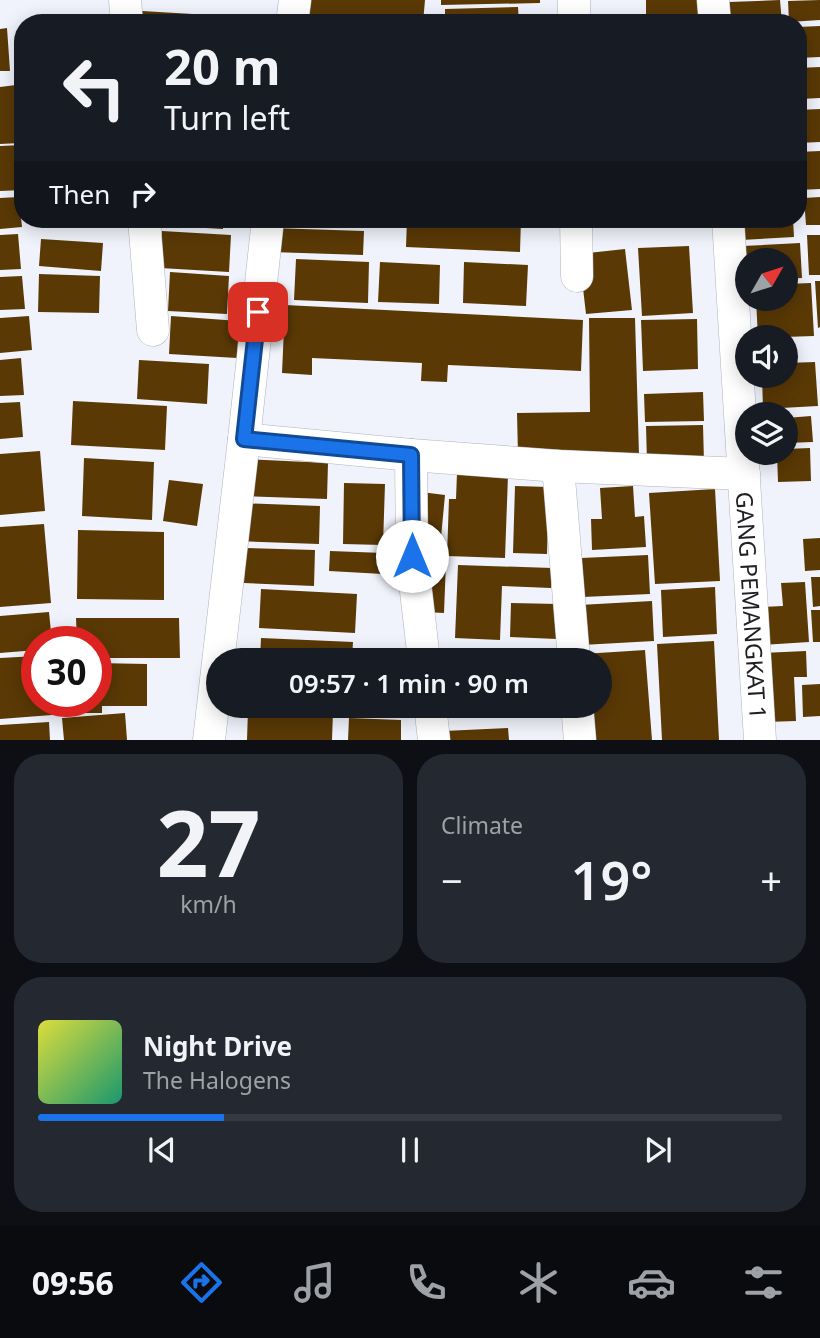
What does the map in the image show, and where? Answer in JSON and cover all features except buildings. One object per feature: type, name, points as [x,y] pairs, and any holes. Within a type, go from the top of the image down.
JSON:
[{"type":"street","points":[[145,228],[153,330]]},
{"type":"street","points":[[209,740],[267,228]]},
{"type":"street","points":[[576,228],[576,276]]},
{"type":"street","name":"GANG PEMANGKAT 1","points":[[728,228],[760,740]]},
{"type":"street","points":[[244,439],[558,466],[744,474]]},
{"type":"street","points":[[411,455],[412,556],[423,648]]},
{"type":"street","points":[[558,466],[573,648]]},
{"type":"street","points":[[431,718],[434,740]]},
{"type":"street","points":[[578,718],[580,740]]},
{"type":"route","points":[[258,312],[244,439],[411,455],[412,556]]}]
